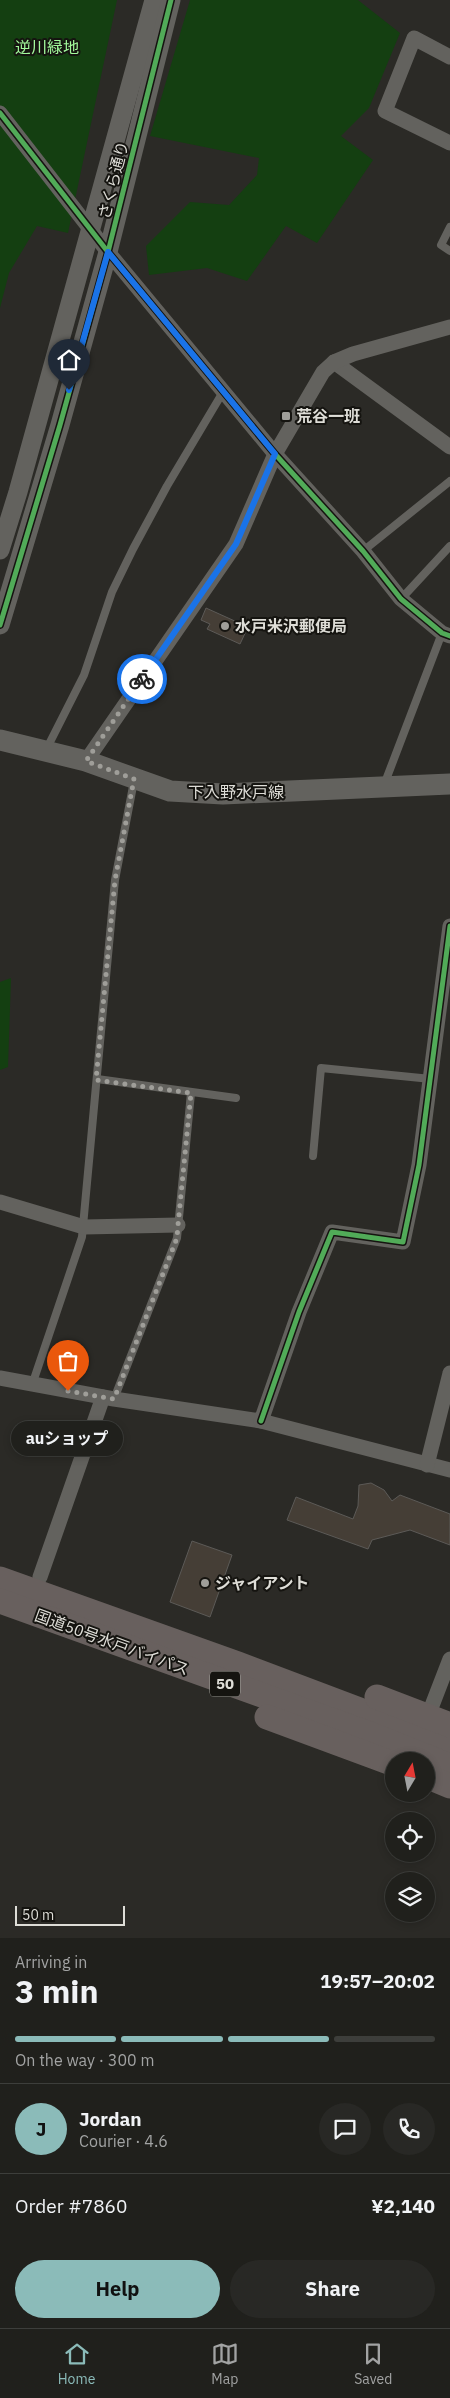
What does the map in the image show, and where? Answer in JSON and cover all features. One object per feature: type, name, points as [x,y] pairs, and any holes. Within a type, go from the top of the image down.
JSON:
[{"type":"highway","points":[[0,1563],[439,1720]]},
{"type":"highway","name":"国道50号水戸バイパス","points":[[0,1579],[257,1671],[450,1744]]},
{"type":"highway","name":"国道50号水戸バイパス","points":[[0,1601],[370,1734],[450,1766]]},
{"type":"highway","points":[[0,1618],[385,1761]]},
{"type":"highway","points":[[435,1780],[450,1786]]},
{"type":"main road","name":"下入野水戸線","points":[[0,740],[86,761],[170,790],[195,794],[450,784]]},
{"type":"street","name":"さくら通り","points":[[0,550],[18,492],[154,0]]},
{"type":"street","name":"さくら通り","points":[[0,625],[60,425],[108,252],[171,0]]},
{"type":"street","points":[[450,57],[414,38],[385,111],[450,143]]},
{"type":"street","points":[[0,112],[108,252],[275,454],[363,551],[401,599],[446,634]]},
{"type":"street","points":[[86,761],[236,544],[275,454],[312,390],[334,362],[353,354],[450,326]]},
{"type":"street","points":[[334,362],[450,447]]},
{"type":"street","points":[[261,1421],[299,1312],[332,1232],[403,1242],[419,1165],[450,926]]},
{"type":"street","points":[[0,1202],[84,1227],[178,1225]]},
{"type":"street","points":[[427,1465],[450,1373]]},
{"type":"street","points":[[0,1378],[109,1398],[261,1421],[450,1470]]},
{"type":"street","points":[[40,1577],[109,1398]]},
{"type":"street","points":[[439,1720],[450,1659]]},
{"type":"lane","points":[[450,228],[442,245],[450,251]]},
{"type":"lane","points":[[46,750],[84,675],[112,592],[133,549],[167,486],[223,392]]},
{"type":"lane","points":[[363,551],[450,481]]},
{"type":"lane","points":[[401,599],[450,546]]},
{"type":"lane","points":[[383,788],[446,634]]},
{"type":"lane","points":[[32,1385],[84,1227],[115,880],[134,779]]},
{"type":"lane","points":[[313,1156],[321,1068],[431,1079]]},
{"type":"lane","points":[[96,1080],[236,1098]]},
{"type":"lane","points":[[109,1398],[177,1238],[191,1093]]},
{"type":"green space","name":"逆川緑地","points":[[0,0],[117,0],[68,233],[37,226],[9,273],[0,308]]},
{"type":"green space","points":[[190,0],[358,0],[400,33],[369,108],[341,136],[373,160],[317,243],[286,226],[247,281],[207,268],[149,275],[146,246],[190,202],[229,205],[257,175],[259,158],[150,136]]},
{"type":"green space","points":[[11,978],[8,1067],[0,1070],[0,982]]},
{"type":"building","points":[[206,608],[248,627],[240,644],[207,629],[210,624],[201,620]]},
{"type":"building","points":[[371,1483],[384,1490],[392,1501],[400,1495],[450,1514],[450,1545],[410,1530],[372,1540],[368,1549],[287,1520],[296,1497],[353,1519],[358,1506],[359,1485]]},
{"type":"building","points":[[192,1541],[232,1555],[210,1617],[170,1602]]},
{"type":"cycle path","points":[[0,625],[60,425],[108,252],[171,0]]},
{"type":"cycle path","points":[[0,113],[108,252],[275,454],[363,551],[401,599],[442,633],[450,636]]},
{"type":"cycle path","points":[[261,1421],[299,1312],[332,1232],[403,1242],[419,1165],[450,926]]},
{"type":"way so far","points":[[68,1391],[114,1399],[177,1238],[191,1093],[96,1080],[115,880],[134,779],[86,761],[142,679]]},
{"type":"place","name":"荒谷一班","points":[[286,416]]},
{"type":"place","name":"水戸米沢郵便局","points":[[225,626]]},
{"type":"place","name":"auショップ","points":[[68,1391]]},
{"type":"place","name":"ジャイアント","points":[[205,1583]]},
{"type":"route","points":[[69,390],[108,252],[275,454],[236,544],[142,679]]}]
